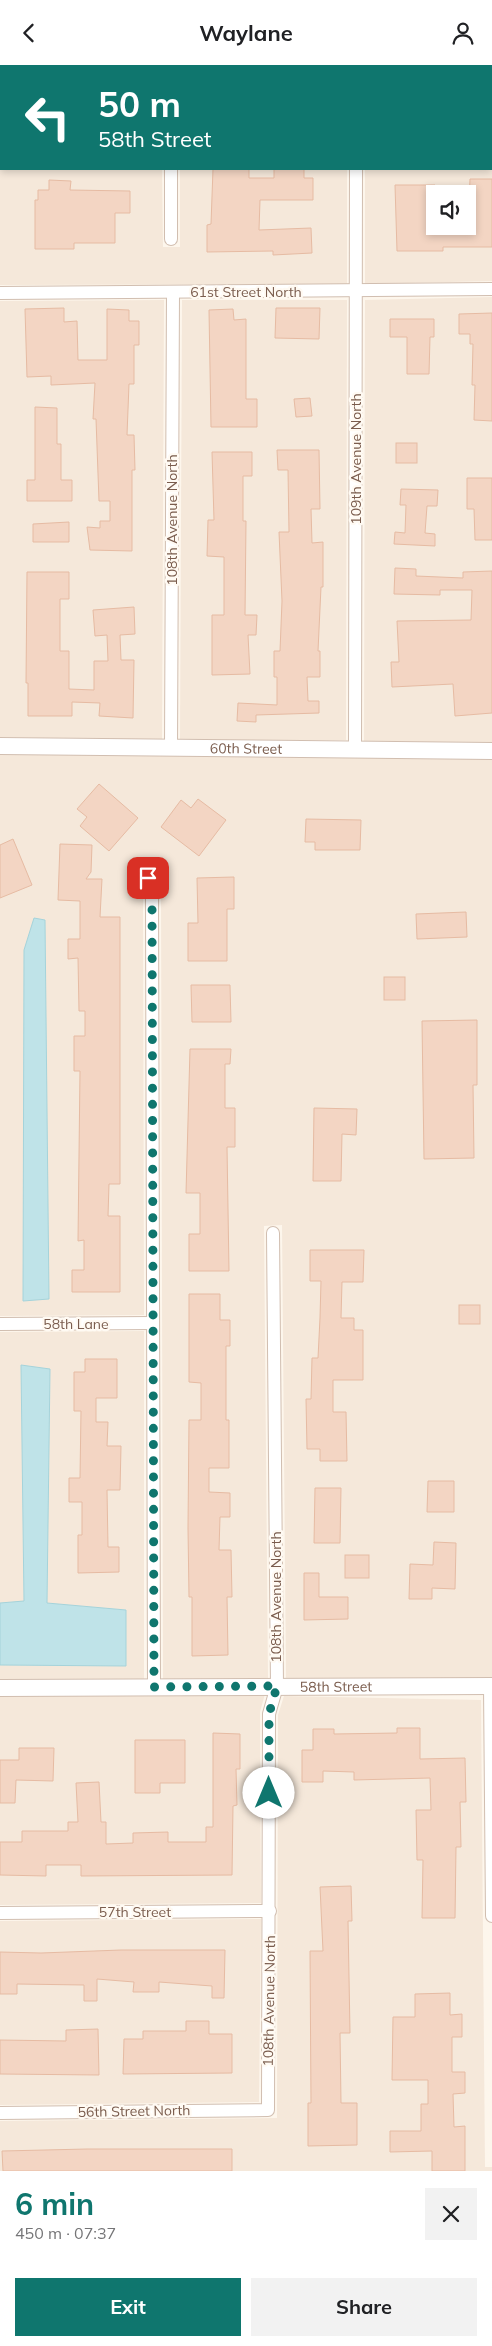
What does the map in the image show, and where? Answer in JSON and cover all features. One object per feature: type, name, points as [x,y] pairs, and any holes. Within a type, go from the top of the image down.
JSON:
[{"type":"street","points":[[171,170],[171,239]]},
{"type":"street","name":"109th Avenue North","points":[[355,748],[356,170]]},
{"type":"street","name":"61st Street North","points":[[0,293],[356,292],[492,289]]},
{"type":"street","name":"108th Avenue North","points":[[171,749],[173,292]]},
{"type":"street","name":"60th Street","points":[[0,746],[171,749],[355,748],[492,751]]},
{"type":"street","points":[[148,878],[152,895],[154,1687]]},
{"type":"street","name":"108th Avenue North","points":[[268,2110],[269,1714],[277,1686],[273,1233]]},
{"type":"street","name":"58th Lane","points":[[0,1324],[153,1323]]},
{"type":"street","points":[[491,1686],[492,1916]]},
{"type":"street","name":"58th Street","points":[[0,1688],[491,1686]]},
{"type":"street","name":"57th Street","points":[[0,1913],[270,1911]]},
{"type":"street","name":"56th Street North","points":[[0,2113],[268,2110]]},
{"type":"shaded area","points":[[0,170],[162,170],[163,247],[180,247],[180,170],[347,170],[347,284],[0,285]]},
{"type":"shaded area","points":[[365,170],[492,170],[492,281],[365,284]]},
{"type":"shaded area","points":[[492,297],[492,743],[364,741],[365,300]]},
{"type":"shaded area","points":[[164,300],[162,741],[0,737],[0,301]]},
{"type":"shaded area","points":[[182,300],[347,300],[346,740],[180,741]]},
{"type":"shaded area","points":[[0,754],[492,759],[492,1678],[286,1678],[282,1225],[264,1226],[268,1678],[163,1679],[161,895],[155,868],[138,872],[143,896],[144,1315],[0,1316]],"holes":[[[34,918],[45,920],[49,1299],[23,1301],[24,950]]]},
{"type":"shaded area","points":[[144,1331],[144,1679],[0,1680],[0,1665],[126,1666],[126,1610],[47,1603],[50,1369],[21,1365],[24,1602],[0,1603],[0,1332]]},
{"type":"shaded area","points":[[265,1694],[260,1712],[261,1903],[0,1905],[0,1696]]},
{"type":"shaded area","points":[[284,1696],[481,1700],[485,2167],[492,2167],[492,2171],[0,2171],[0,2121],[277,2118],[278,1715]]},
{"type":"shaded area","points":[[261,1919],[259,2102],[0,2105],[0,1921]]},
{"type":"water","points":[[34,918],[45,920],[49,1299],[23,1301],[24,950]]},
{"type":"water","points":[[21,1365],[50,1369],[47,1603],[126,1610],[126,1666],[0,1665],[0,1603],[24,1601]]},
{"type":"building","points":[[213,170],[249,170],[249,178],[274,178],[274,170],[304,170],[304,178],[313,178],[313,200],[260,200],[259,230],[311,228],[312,253],[273,255],[273,251],[207,252],[207,225],[211,224]]},
{"type":"building","points":[[470,179],[492,179],[492,247],[443,247],[443,251],[397,251],[395,185],[426,185],[426,235],[476,235],[476,185],[470,185]]},
{"type":"building","points":[[49,180],[71,181],[70,190],[130,191],[130,213],[115,213],[115,243],[74,243],[74,249],[35,249],[35,200],[38,200],[38,190],[49,190]]},
{"type":"building","points":[[64,308],[64,322],[77,321],[78,360],[107,360],[107,309],[129,310],[129,321],[139,321],[139,345],[134,345],[134,384],[129,384],[127,435],[134,435],[135,470],[132,470],[132,551],[90,550],[87,527],[100,528],[100,521],[110,521],[110,501],[99,501],[96,419],[93,419],[95,383],[51,385],[51,376],[27,377],[25,309]]},
{"type":"building","points":[[276,308],[320,308],[319,339],[275,338]]},
{"type":"building","points":[[233,309],[234,320],[246,319],[246,399],[257,399],[257,427],[211,427],[209,310]]},
{"type":"building","points":[[492,313],[492,421],[474,420],[475,385],[472,385],[473,344],[470,344],[470,334],[459,334],[459,314]]},
{"type":"building","points":[[390,319],[434,319],[434,337],[430,337],[429,374],[407,374],[407,337],[390,337]]},
{"type":"building","points":[[310,398],[312,416],[296,417],[294,399]]},
{"type":"building","points":[[35,407],[57,408],[57,444],[61,444],[61,480],[72,480],[72,501],[27,501],[27,480],[35,480]]},
{"type":"building","points":[[396,443],[417,443],[417,463],[396,463]]},
{"type":"building","points":[[277,450],[319,450],[320,509],[311,509],[312,543],[323,542],[323,587],[321,587],[318,651],[320,651],[320,677],[307,677],[308,701],[319,701],[319,713],[256,715],[256,722],[237,721],[238,703],[277,705],[277,677],[274,677],[274,651],[280,651],[282,601],[279,532],[289,532],[288,470],[278,470]]},
{"type":"building","points":[[212,452],[252,452],[252,476],[243,476],[243,521],[246,521],[245,615],[257,615],[256,635],[248,635],[250,674],[212,675],[212,615],[224,615],[224,557],[207,556],[208,520],[214,520]]},
{"type":"building","points":[[467,478],[492,478],[492,540],[475,540],[474,509],[467,509]]},
{"type":"building","points":[[401,489],[438,490],[437,506],[427,506],[425,533],[435,534],[435,546],[394,544],[395,532],[405,533],[406,505],[400,505]]},
{"type":"building","points":[[69,522],[69,542],[33,542],[33,524]]},
{"type":"building","points":[[395,568],[416,569],[416,576],[463,578],[463,572],[492,571],[492,713],[455,716],[453,684],[392,687],[391,662],[399,662],[397,621],[471,620],[472,590],[440,590],[440,595],[394,594]]},
{"type":"building","points":[[27,572],[69,572],[69,599],[60,599],[60,651],[69,651],[69,689],[94,690],[94,661],[108,661],[107,635],[95,636],[93,610],[134,607],[135,634],[120,635],[121,660],[134,660],[133,718],[99,716],[100,703],[72,702],[72,716],[28,716],[28,683],[26,683]]},
{"type":"building","points":[[99,784],[138,818],[109,851],[80,826],[87,817],[77,809]]},
{"type":"building","points":[[198,799],[226,820],[199,856],[161,827],[181,800],[191,808]]},
{"type":"building","points":[[306,819],[361,820],[360,850],[315,850],[315,842],[305,842]]},
{"type":"building","points":[[13,839],[32,885],[0,898],[0,845]]},
{"type":"building","points":[[60,844],[92,845],[91,872],[86,879],[102,879],[100,917],[120,917],[120,1184],[109,1184],[108,1216],[120,1216],[120,1292],[72,1292],[72,1270],[84,1270],[84,1240],[78,1241],[80,1071],[74,1071],[74,1036],[85,1036],[85,1011],[79,1011],[78,958],[68,959],[68,939],[80,939],[80,901],[58,900]]},
{"type":"building","points":[[234,877],[234,909],[227,909],[227,961],[188,961],[188,923],[198,923],[197,878]]},
{"type":"building","points":[[466,912],[467,937],[417,939],[416,914]]},
{"type":"building","points":[[384,977],[405,977],[405,1000],[384,1000]]},
{"type":"building","points":[[191,985],[230,985],[231,1022],[192,1022]]},
{"type":"building","points":[[477,1020],[477,1085],[473,1085],[474,1158],[424,1159],[422,1021]]},
{"type":"building","points":[[190,1049],[231,1049],[230,1064],[225,1064],[225,1108],[235,1108],[235,1147],[227,1147],[229,1271],[189,1271],[189,1234],[200,1234],[200,1193],[186,1193]]},
{"type":"building","points":[[314,1108],[357,1109],[356,1135],[342,1134],[341,1181],[313,1181]]},
{"type":"building","points":[[310,1250],[364,1250],[363,1282],[342,1282],[341,1318],[354,1318],[354,1330],[363,1330],[363,1380],[333,1380],[333,1412],[346,1412],[347,1461],[320,1461],[320,1449],[307,1449],[306,1399],[311,1399],[312,1358],[318,1358],[321,1281],[310,1281]]},
{"type":"building","points":[[189,1294],[220,1294],[220,1320],[230,1320],[230,1346],[226,1346],[226,1420],[229,1420],[229,1468],[209,1468],[209,1492],[230,1493],[230,1517],[220,1517],[219,1550],[231,1550],[232,1597],[227,1597],[228,1655],[192,1656],[192,1597],[189,1597],[188,1528],[189,1420],[201,1420],[201,1383],[189,1382]]},
{"type":"building","points":[[459,1305],[480,1305],[480,1324],[459,1324]]},
{"type":"building","points":[[85,1359],[117,1359],[117,1398],[96,1398],[96,1422],[108,1422],[107,1446],[121,1446],[120,1490],[107,1490],[108,1547],[119,1547],[119,1572],[78,1573],[78,1535],[82,1535],[82,1502],[69,1502],[69,1478],[80,1478],[81,1411],[74,1411],[74,1372],[85,1372]]},
{"type":"building","points":[[428,1481],[454,1481],[454,1512],[427,1512]]},
{"type":"building","points":[[315,1488],[341,1488],[340,1543],[314,1543]]},
{"type":"building","points":[[434,1542],[456,1543],[455,1589],[432,1588],[432,1599],[409,1599],[410,1564],[433,1565]]},
{"type":"building","points":[[345,1555],[369,1555],[369,1578],[345,1578]]},
{"type":"building","points":[[304,1573],[319,1573],[319,1597],[348,1597],[348,1619],[304,1620]]},
{"type":"building","points":[[397,1728],[420,1728],[420,1759],[465,1758],[466,1802],[460,1802],[461,1847],[456,1847],[455,1918],[422,1918],[423,1860],[417,1860],[416,1810],[431,1810],[430,1778],[354,1780],[354,1772],[323,1771],[323,1782],[302,1782],[302,1750],[313,1750],[313,1729],[334,1729],[334,1734],[397,1733]]},
{"type":"building","points":[[213,1733],[240,1734],[240,1769],[236,1769],[237,1805],[233,1806],[232,1875],[81,1876],[81,1865],[46,1865],[46,1876],[0,1875],[0,1842],[22,1842],[22,1831],[68,1831],[68,1822],[78,1822],[76,1783],[99,1782],[101,1822],[106,1822],[106,1844],[133,1843],[133,1833],[168,1832],[168,1842],[206,1842],[206,1827],[213,1827]]},
{"type":"building","points":[[135,1740],[185,1740],[185,1783],[160,1783],[160,1793],[135,1793]]},
{"type":"building","points":[[19,1748],[54,1748],[53,1781],[16,1780],[15,1803],[0,1803],[0,1760],[19,1760]]},
{"type":"building","points":[[351,1886],[352,1921],[348,1921],[350,2033],[340,2033],[341,2103],[357,2103],[357,2145],[308,2146],[308,2103],[311,2103],[310,1951],[323,1951],[320,1887]]},
{"type":"building","points":[[121,1950],[225,1950],[224,1998],[212,1998],[212,1986],[159,1982],[159,1992],[133,1992],[134,1982],[97,1979],[97,2001],[84,2001],[84,1985],[17,1984],[17,1994],[0,1994],[0,1952],[41,1953]]},
{"type":"building","points":[[450,1993],[450,2015],[462,2014],[462,2037],[452,2037],[452,2072],[465,2072],[465,2093],[453,2094],[454,2127],[465,2126],[465,2171],[432,2171],[432,2151],[390,2152],[390,2131],[421,2131],[421,2104],[428,2104],[428,2080],[392,2080],[393,2017],[415,2017],[415,1994]]},
{"type":"building","points":[[186,2021],[209,2021],[209,2034],[232,2034],[232,2073],[123,2074],[124,2039],[143,2039],[143,2031],[186,2031]]},
{"type":"building","points":[[98,2029],[99,2075],[0,2074],[0,2040],[66,2041],[66,2030]]},
{"type":"building","points":[[232,2149],[232,2171],[3,2171],[2,2151]]},
{"type":"route","points":[[148,878],[152,895],[154,1687],[277,1686],[269,1714],[269,1793]]}]
